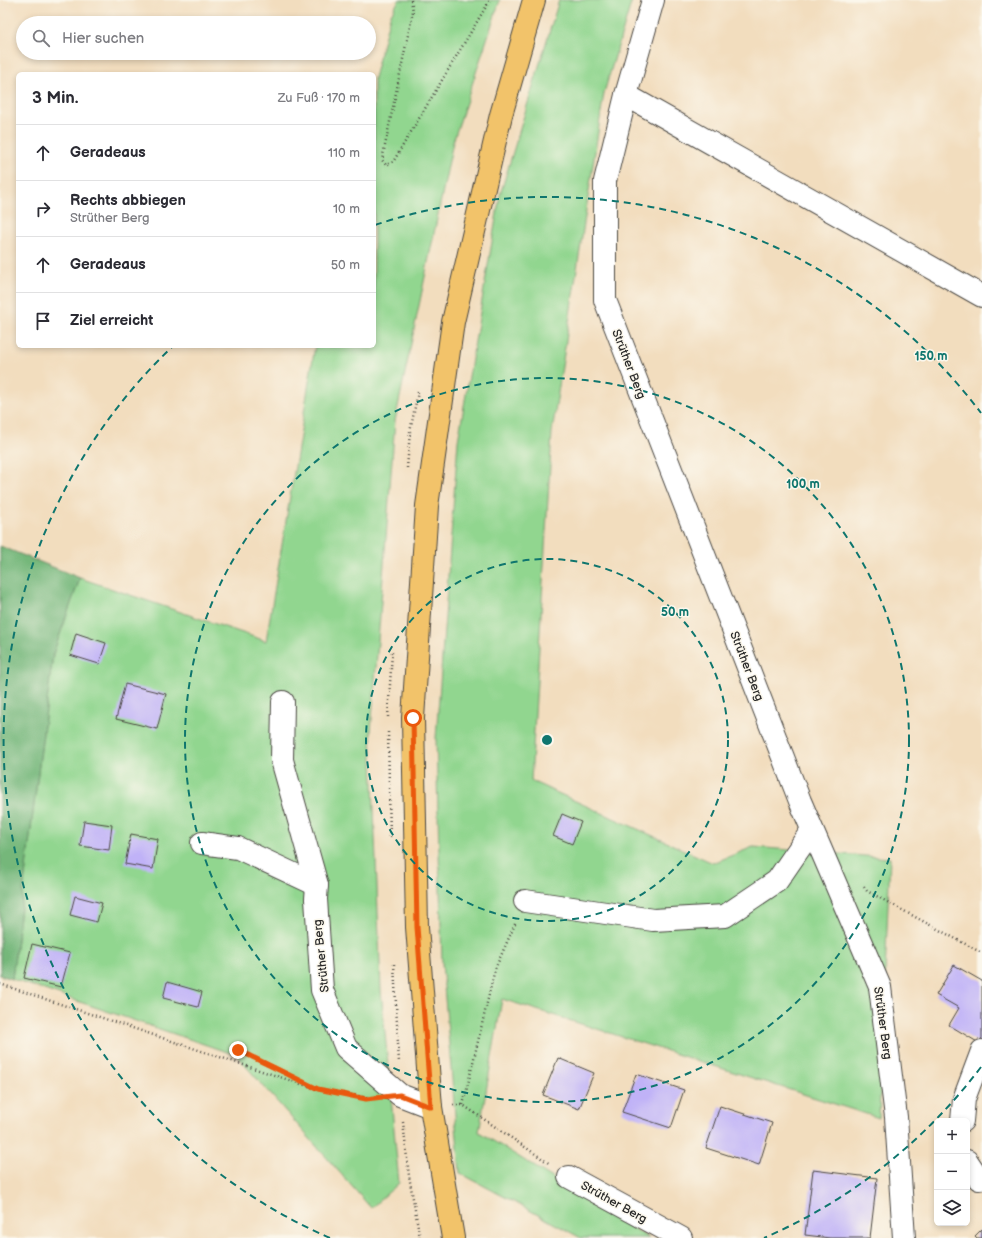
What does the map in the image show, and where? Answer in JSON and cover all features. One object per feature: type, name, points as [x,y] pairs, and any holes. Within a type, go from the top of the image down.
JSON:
[{"type":"main road","points":[[453,1238],[431,1107],[417,927],[413,718],[427,506],[453,322],[501,115],[534,0]]},
{"type":"street","name":"Strüther Berg","points":[[653,0],[626,95],[605,181],[605,300],[812,830],[880,987],[896,1117],[904,1238]]},
{"type":"street","points":[[626,95],[982,296]]},
{"type":"street","name":"Strüther Berg","points":[[284,702],[282,760],[316,892],[322,990],[346,1048],[400,1095],[431,1107]]},
{"type":"street","points":[[525,901],[653,920],[724,916],[777,881],[812,830]]},
{"type":"street","points":[[202,843],[238,848],[316,892]]},
{"type":"street","points":[[962,1118],[964,1099],[982,1051]]},
{"type":"street","points":[[970,1166],[979,1180]]},
{"type":"street","name":"Strüther Berg","points":[[569,1177],[681,1238]]},
{"type":"path","points":[[411,0],[413,11],[382,160],[386,165],[393,162],[490,0]]},
{"type":"path","points":[[863,885],[867,891],[982,953]]},
{"type":"path","points":[[463,1105],[495,970],[525,901]]},
{"type":"path","points":[[0,984],[318,1089],[366,1099],[400,1095]]},
{"type":"path","points":[[238,1050],[318,1089]]},
{"type":"path","points":[[431,1107],[463,1105],[569,1177]]},
{"type":"green space","points":[[399,0],[500,0],[453,142],[395,421],[371,732],[381,990],[399,1183],[371,1208],[236,1055],[12,979],[53,654],[80,578],[266,641],[315,348],[376,348],[376,72],[390,16]]},
{"type":"green space","points":[[559,0],[632,0],[604,93],[552,432],[531,781],[713,863],[753,847],[890,858],[879,1118],[502,999],[479,1132],[649,1238],[581,1238],[460,1173],[442,963],[436,738],[458,441],[500,195]]},
{"type":"green space","points":[[0,546],[80,578],[53,654],[12,979],[0,975]]},
{"type":"building","points":[[76,633],[106,643],[99,664],[70,655]]},
{"type":"building","points":[[125,684],[166,694],[157,729],[116,719]]},
{"type":"building","points":[[562,814],[581,822],[572,844],[553,836]]},
{"type":"building","points":[[84,821],[112,825],[109,850],[80,846]]},
{"type":"building","points":[[131,834],[158,839],[153,869],[125,864]]},
{"type":"building","points":[[75,896],[102,903],[97,922],[70,915]]},
{"type":"building","points":[[32,944],[70,953],[61,987],[24,978]]},
{"type":"building","points":[[954,965],[982,981],[982,1038],[979,1043],[949,1025],[959,1008],[936,995]]},
{"type":"building","points":[[167,982],[202,992],[198,1007],[163,998]]},
{"type":"building","points":[[558,1058],[594,1073],[579,1109],[543,1095]]},
{"type":"building","points":[[636,1074],[684,1090],[671,1128],[622,1112]]},
{"type":"building","points":[[720,1106],[772,1123],[759,1165],[706,1148]]},
{"type":"building","points":[[813,1170],[877,1178],[870,1238],[830,1238],[805,1235]]},
{"type":"building","points":[[982,1229],[982,1238],[977,1238],[975,1236]]},
{"type":"route","points":[[238,1050],[318,1089],[366,1099],[400,1095],[431,1107],[417,927],[413,718]]}]
